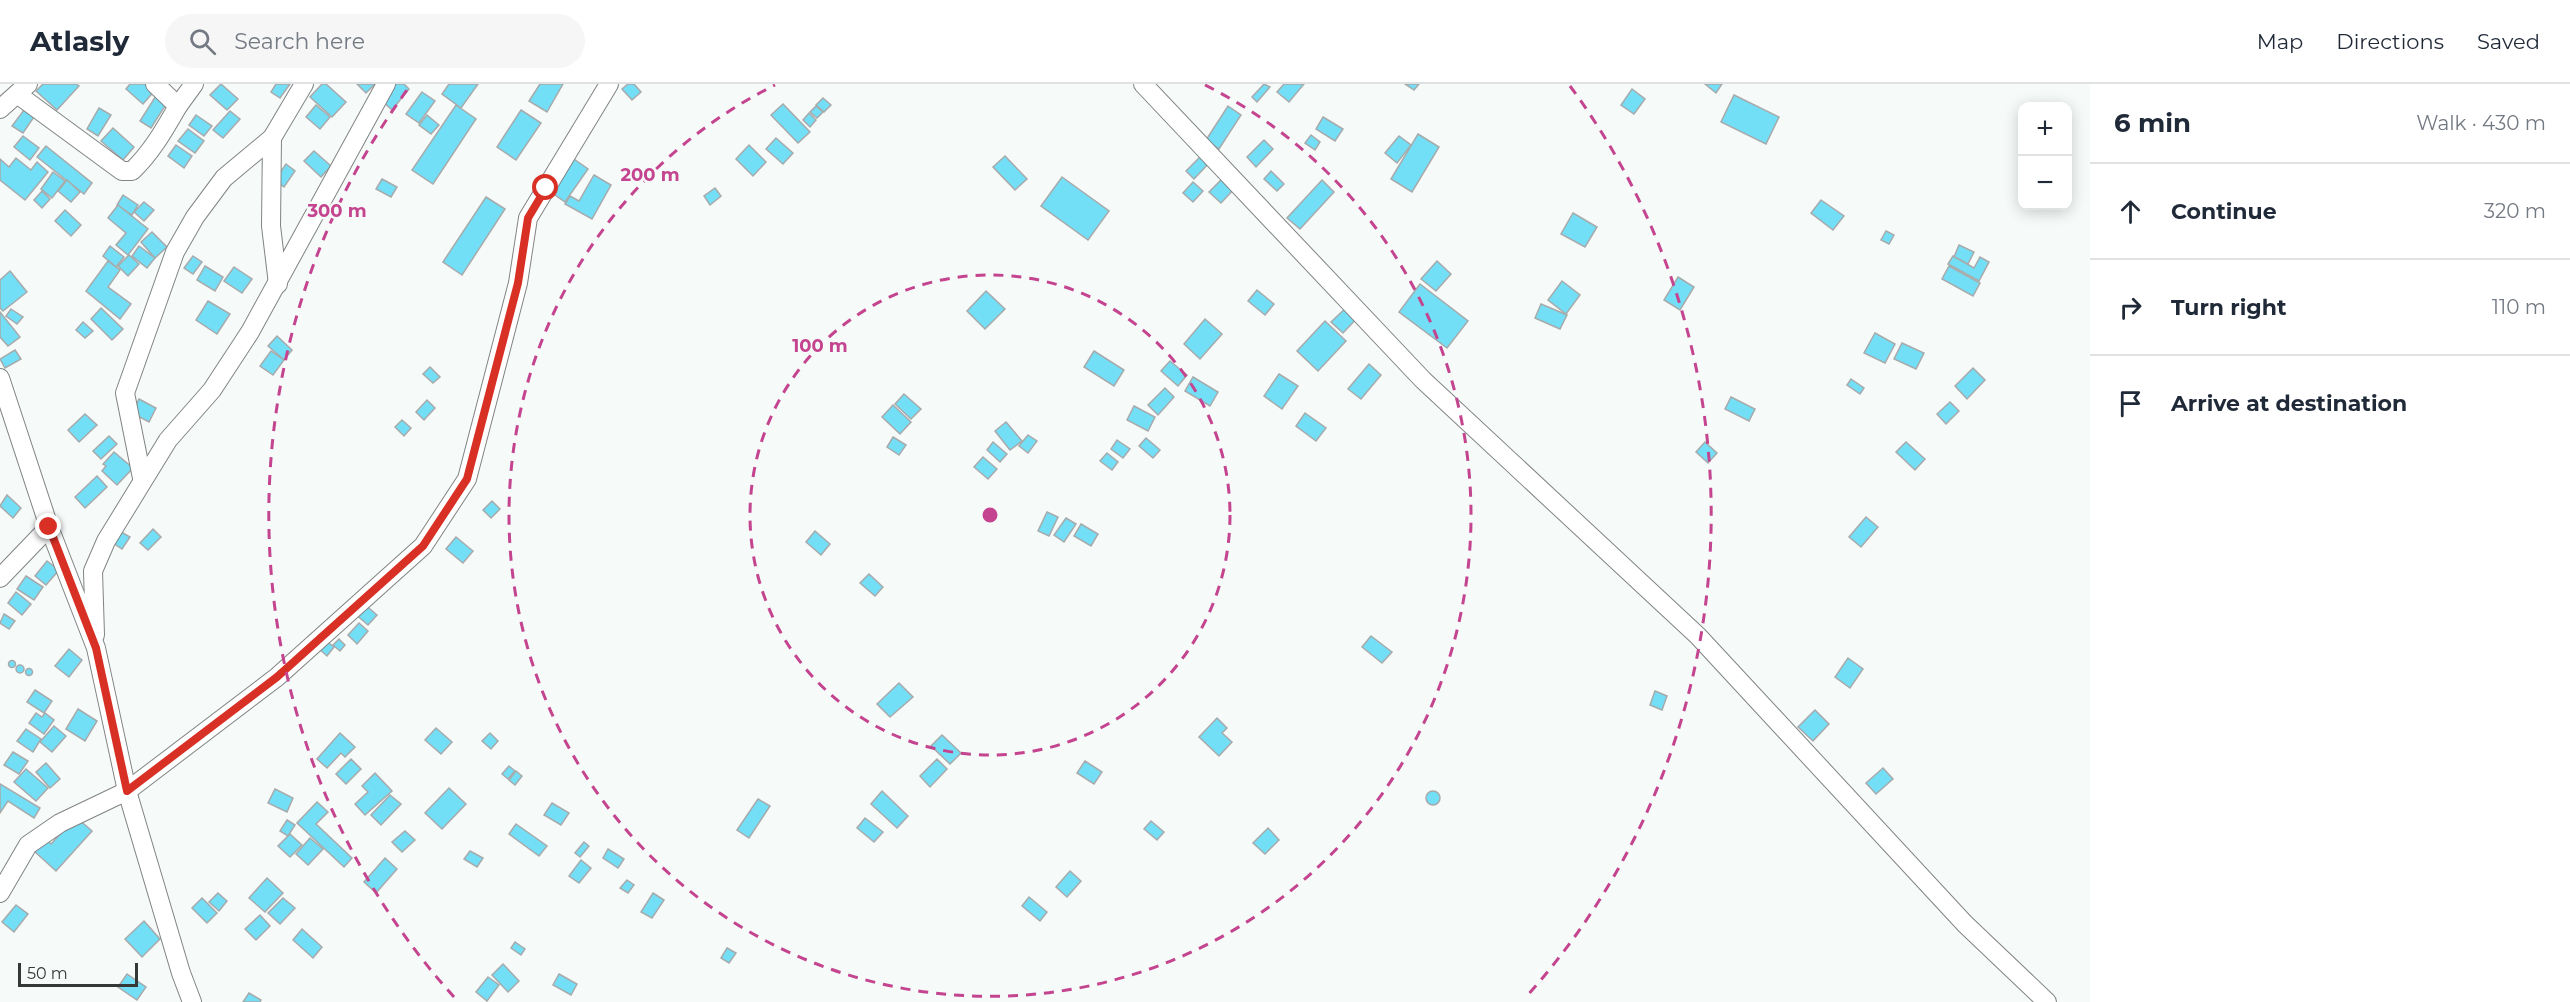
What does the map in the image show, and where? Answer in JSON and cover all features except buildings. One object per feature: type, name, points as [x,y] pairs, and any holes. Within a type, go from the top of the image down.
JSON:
[{"type":"street","points":[[155,84],[178,106]]},
{"type":"street","points":[[0,109],[22,89],[122,171],[132,171],[158,142],[178,106],[194,84]]},
{"type":"street","points":[[142,478],[125,393],[175,252],[195,217],[224,178],[272,138],[304,84]]},
{"type":"street","points":[[96,648],[93,571],[106,541],[142,478],[168,440],[212,390],[250,332],[386,84]]},
{"type":"street","points":[[0,893],[28,845],[60,823],[127,791],[277,677],[423,546],[467,479],[518,283],[528,218],[609,84]]},
{"type":"street","points":[[1143,84],[1423,380],[1698,636],[1965,924],[2047,1002]]},
{"type":"street","points":[[272,138],[271,226],[278,284]]},
{"type":"street","points":[[0,378],[49,527],[96,648],[127,791],[181,973],[192,1002]]},
{"type":"street","points":[[0,578],[49,527]]},
{"type":"route","points":[[49,527],[96,648],[127,791],[277,677],[423,546],[467,479],[518,283],[528,218],[546,188]]}]
